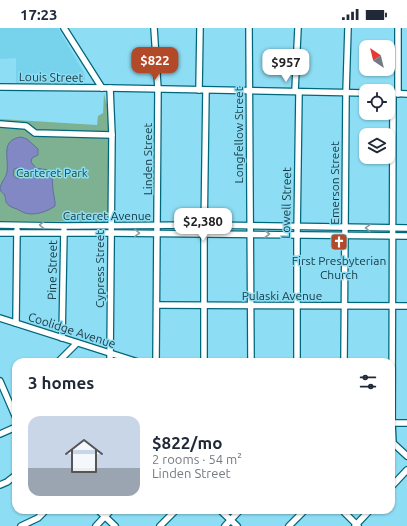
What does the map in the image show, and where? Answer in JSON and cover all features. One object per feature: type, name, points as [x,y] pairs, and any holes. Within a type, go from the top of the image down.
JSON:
[{"type":"street","points":[[64,28],[102,88]]},
{"type":"street","name":"Linden Street","points":[[154,28],[158,89],[156,358]]},
{"type":"street","points":[[200,28],[205,305],[204,358]]},
{"type":"street","name":"Longfellow Street","points":[[248,28],[251,358]]},
{"type":"street","name":"Lowell Street","points":[[297,358],[298,28]]},
{"type":"street","name":"Emerson Street","points":[[344,358],[346,93],[348,28]]},
{"type":"street","points":[[394,84],[398,28]]},
{"type":"street","name":"Louis Street","points":[[0,87],[359,93]]},
{"type":"street","name":"Cypress Street","points":[[110,88],[112,135],[110,225],[110,358]]},
{"type":"street","points":[[395,94],[407,94]]},
{"type":"street","points":[[392,358],[393,120]]},
{"type":"street","points":[[0,124],[26,126],[35,134],[112,135]]},
{"type":"street","name":"Carteret Avenue","points":[[0,224],[64,226],[204,225],[407,228]]},
{"type":"street","points":[[16,323],[17,225]]},
{"type":"street","name":"Pine Street","points":[[62,338],[64,226]]},
{"type":"street","name":"Carteret Avenue","points":[[0,232],[407,236]]},
{"type":"street","name":"Pulaski Avenue","points":[[157,306],[407,306]]},
{"type":"street","name":"Coolidge Avenue","points":[[0,318],[124,358]]},
{"type":"street","points":[[64,358],[77,343]]},
{"type":"street","points":[[0,382],[12,403]]},
{"type":"street","points":[[395,422],[407,423]]},
{"type":"street","points":[[0,434],[12,429]]},
{"type":"street","points":[[395,445],[407,456]]},
{"type":"street","points":[[395,483],[407,470]]},
{"type":"street","points":[[0,485],[12,478]]},
{"type":"street","points":[[21,526],[38,518],[42,514]]},
{"type":"street","points":[[103,514],[115,526]]},
{"type":"street","points":[[160,526],[172,514]]},
{"type":"street","points":[[224,514],[237,526]]},
{"type":"street","points":[[225,526],[236,514]]},
{"type":"street","points":[[289,526],[300,514]]},
{"type":"street","points":[[346,514],[356,525],[366,514]]},
{"type":"street","points":[[96,526],[105,516]]},
{"type":"shaded area","points":[[0,28],[58,28],[84,73],[85,80],[81,83],[16,83],[16,58],[0,59]]},
{"type":"shaded area","points":[[21,137],[27,139],[38,149],[38,155],[32,158],[31,162],[36,168],[48,170],[52,176],[55,206],[48,210],[36,214],[24,213],[8,205],[0,190],[7,172],[8,145],[14,139]],"holes":[[[19,168],[23,174],[19,178],[16,178],[13,175],[14,169]]]},
{"type":"green space","name":"Carteret Park","points":[[104,94],[108,109],[108,222],[0,221],[0,119],[97,125],[98,116],[103,113]]},
{"type":"place","name":"First Presbyterian Church","points":[[339,242]]}]
